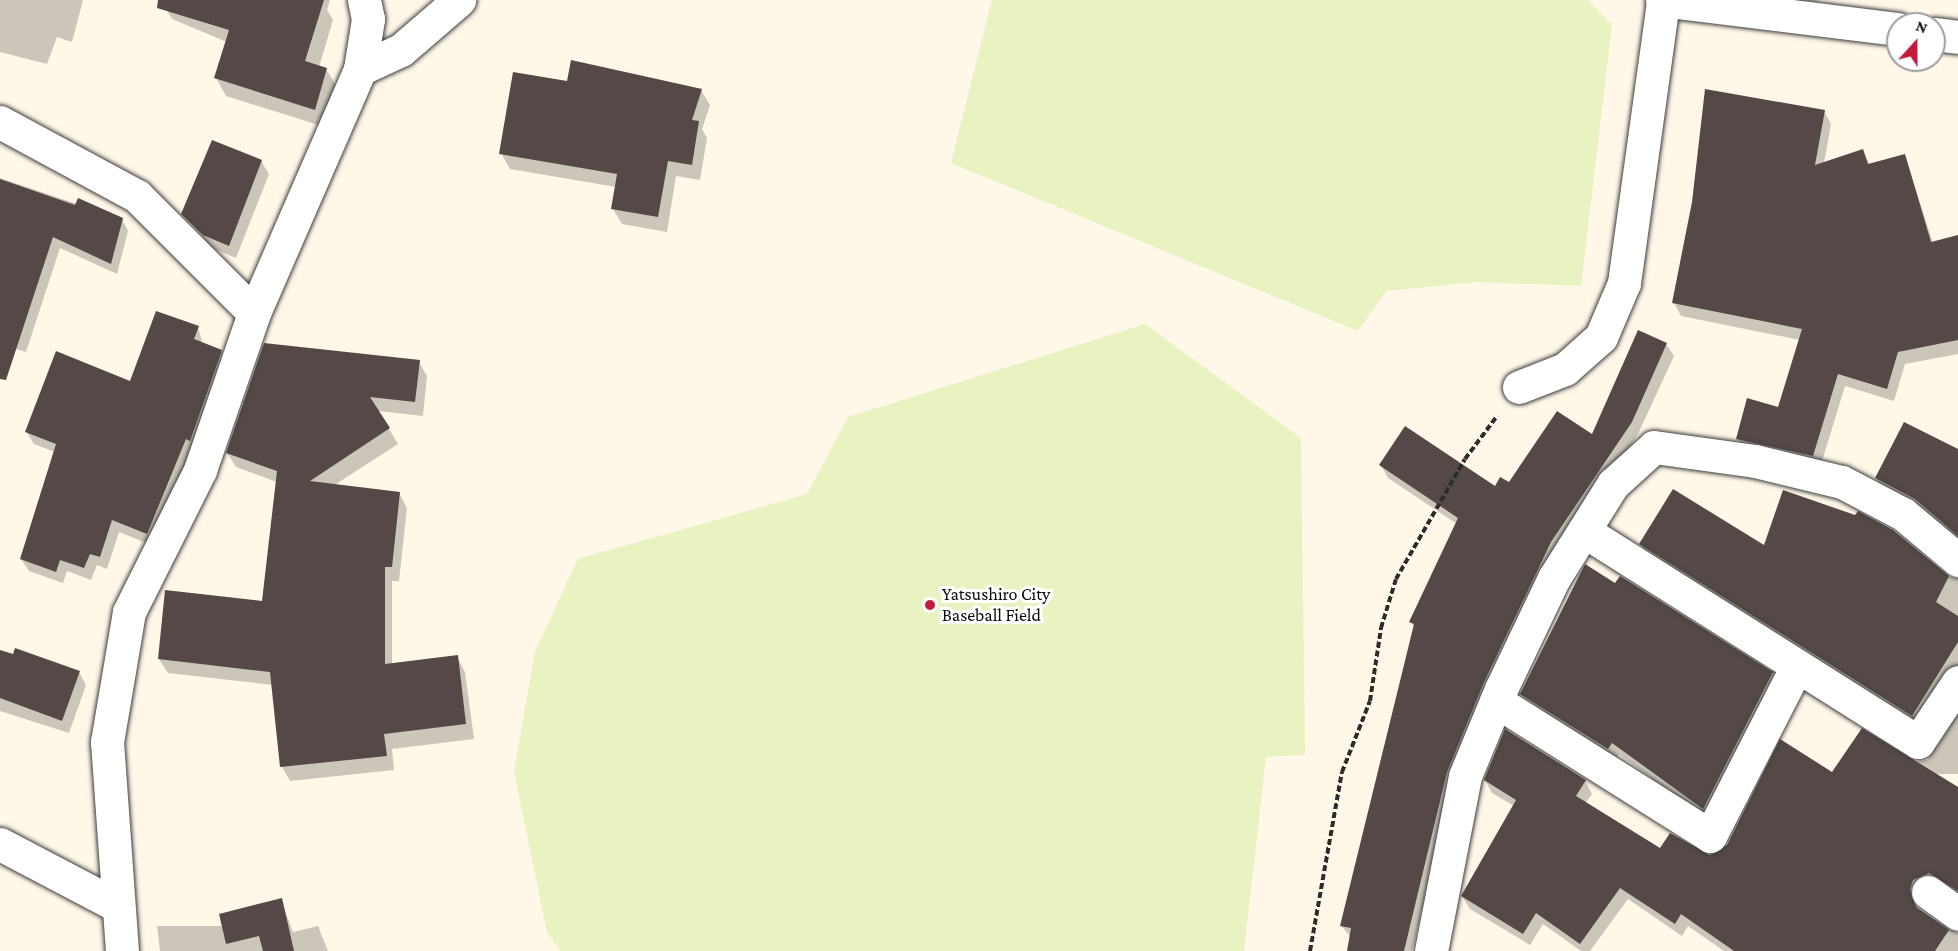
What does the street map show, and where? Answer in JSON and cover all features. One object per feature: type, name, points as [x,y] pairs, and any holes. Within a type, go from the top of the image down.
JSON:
[{"type":"street","points":[[122,951],[116,905],[107,742],[129,612],[200,471],[254,313],[360,69],[368,19],[364,0]]},
{"type":"street","points":[[360,69],[401,50],[459,0]]},
{"type":"street","points":[[1519,387],[1565,369],[1601,337],[1624,283],[1663,1],[1886,28]]},
{"type":"street","points":[[0,122],[137,196],[254,313]]},
{"type":"street","points":[[1431,951],[1465,776],[1496,701],[1554,578],[1613,484],[1654,447],[1755,461],[1842,482],[1903,514],[1958,560]]},
{"type":"street","points":[[1584,531],[1918,742],[1958,682]]},
{"type":"street","points":[[1496,701],[1710,836],[1797,666]]},
{"type":"street","points":[[0,844],[116,905]]},
{"type":"street","points":[[1928,892],[1958,914]]},
{"type":"path","points":[[1310,951],[1342,772],[1370,701],[1381,628],[1396,579],[1465,459],[1519,387]]},
{"type":"green space","points":[[992,0],[1588,0],[1612,25],[1581,286],[1477,282],[1386,291],[1358,331],[951,163]]},
{"type":"green space","name":"Yatsushiro City Baseball Field","points":[[1145,324],[1301,438],[1305,755],[1266,757],[1244,951],[560,951],[547,932],[514,772],[535,651],[578,559],[807,494],[848,417]]},
{"type":"building","points":[[158,0],[324,0],[305,61],[327,68],[315,110],[214,78],[229,30],[157,8]]},
{"type":"building","points":[[571,60],[702,89],[692,120],[699,121],[692,165],[668,161],[658,217],[611,209],[617,174],[499,154],[513,72],[567,81]]},
{"type":"building","points":[[1705,89],[1825,110],[1815,165],[1863,149],[1868,164],[1905,154],[1931,242],[1958,235],[1958,340],[1898,352],[1887,389],[1838,374],[1813,456],[1736,439],[1747,398],[1778,407],[1802,329],[1672,303],[1692,202]]},
{"type":"building","points":[[212,140],[262,160],[229,246],[203,235],[181,214]]},
{"type":"building","points":[[0,179],[75,205],[78,198],[123,218],[111,264],[53,237],[6,380],[0,379]]},
{"type":"building","points":[[156,311],[199,326],[194,339],[222,350],[190,441],[186,439],[147,534],[112,520],[100,557],[90,554],[84,568],[60,560],[56,572],[20,559],[56,444],[25,432],[56,351],[130,381]]},
{"type":"building","points":[[1638,330],[1667,343],[1632,422],[1551,542],[1484,682],[1447,772],[1404,951],[1347,951],[1351,928],[1340,926],[1414,624],[1409,622],[1458,518],[1379,465],[1405,426],[1495,486],[1500,477],[1509,482],[1557,411],[1592,434]]},
{"type":"building","points":[[264,343],[420,360],[415,402],[370,397],[390,428],[310,481],[400,492],[392,567],[385,567],[385,664],[458,655],[466,724],[384,734],[387,756],[280,767],[270,672],[158,659],[165,590],[262,601],[277,471],[226,453]]},
{"type":"building","points":[[1904,422],[1958,449],[1958,536],[1915,499],[1875,478]]},
{"type":"building","points":[[1673,489],[1764,545],[1783,490],[1855,515],[1858,511],[1893,530],[1949,576],[1936,602],[1958,616],[1958,642],[1912,716],[1639,544]]},
{"type":"building","points":[[1585,564],[1615,583],[1620,576],[1773,672],[1703,809],[1612,743],[1608,749],[1520,694]]},
{"type":"building","points":[[15,648],[80,671],[62,721],[0,698],[0,650],[13,654]]},
{"type":"building","points":[[1862,728],[1958,787],[1958,891],[1929,873],[1913,880],[1910,889],[1916,907],[1949,930],[1935,951],[1734,951],[1681,914],[1675,924],[1620,888],[1580,944],[1536,913],[1523,934],[1461,896],[1516,800],[1484,780],[1505,729],[1586,780],[1576,796],[1660,848],[1670,833],[1710,855],[1727,845],[1780,739],[1832,772]]},
{"type":"building","points":[[282,898],[294,951],[263,951],[259,936],[226,944],[219,914]]},
{"type":"place","name":"Yatsushiro City Baseball Field","points":[[930,605]]}]
